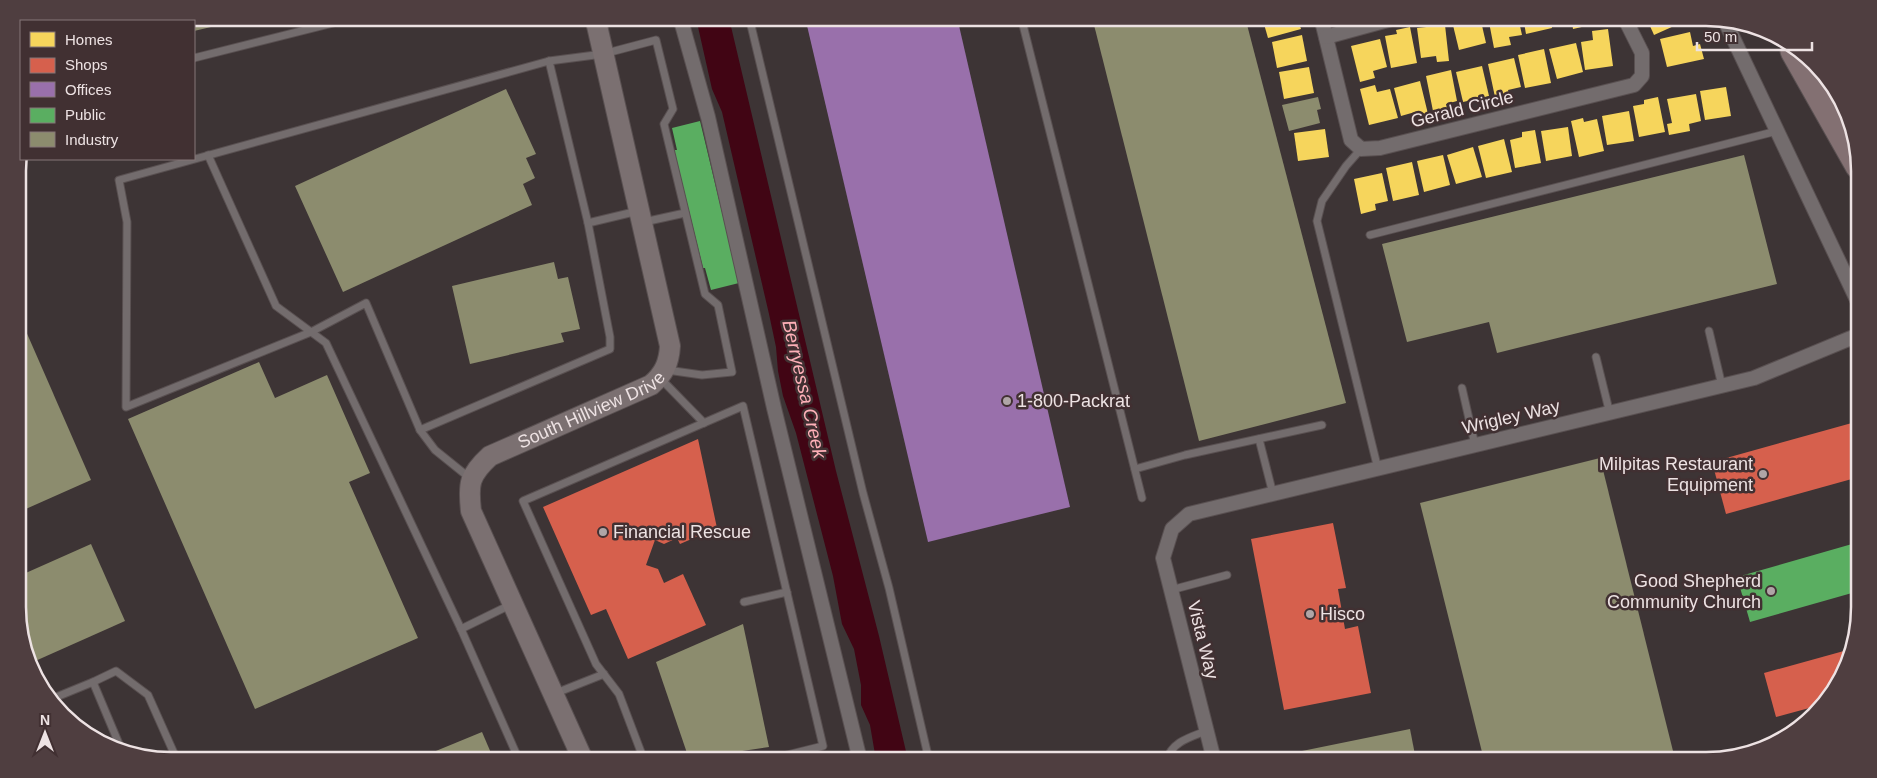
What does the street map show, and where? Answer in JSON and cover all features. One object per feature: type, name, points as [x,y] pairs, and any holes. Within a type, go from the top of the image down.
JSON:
[{"type":"highway","points":[[1796,58],[1850,152]]},
{"type":"street","points":[[1323,26],[1351,140],[1361,149]]},
{"type":"street","points":[[1326,37],[1368,26]]},
{"type":"street","name":"Gerald Circle","points":[[1361,149],[1380,148],[1634,85],[1642,76],[1642,53],[1628,26]]},
{"type":"street","name":"South Hillview Drive","points":[[471,480],[477,468],[490,456],[651,385],[662,374],[669,358],[670,346],[598,27]]},
{"type":"street","points":[[682,27],[708,116],[774,408],[858,752]]},
{"type":"street","points":[[1728,28],[1851,287]]},
{"type":"street","name":"Wrigley Way","points":[[1172,529],[1189,514],[1754,378],[1851,338]]},
{"type":"street","points":[[471,480],[469,494],[471,511],[579,752]]},
{"type":"street","name":"Vista Way","points":[[1172,529],[1163,558],[1212,751]]},
{"type":"lane","points":[[1023,26],[1142,498]]},
{"type":"lane","points":[[195,58],[321,27]]},
{"type":"lane","points":[[751,27],[863,493],[889,588],[927,752]]},
{"type":"lane","points":[[195,159],[549,61],[603,54],[656,40],[673,109],[664,124],[705,294],[718,305],[732,372],[702,375],[662,374]]},
{"type":"lane","points":[[420,430],[610,349],[610,336],[588,224],[549,61]]},
{"type":"lane","points":[[1370,235],[1777,131]]},
{"type":"lane","points":[[1361,149],[1346,166],[1322,201],[1317,221],[1378,469]]},
{"type":"lane","points":[[208,155],[276,306],[326,343],[461,629],[515,752]]},
{"type":"lane","points":[[190,160],[119,180],[127,222],[126,408],[312,332],[366,303],[420,430],[435,450],[471,480]]},
{"type":"lane","points":[[588,224],[685,212]]},
{"type":"lane","points":[[1709,331],[1722,386]]},
{"type":"lane","points":[[1596,357],[1610,414]]},
{"type":"lane","points":[[662,374],[704,422]]},
{"type":"lane","points":[[1462,388],[1475,445]]},
{"type":"lane","points":[[641,752],[619,694],[596,664],[523,501],[743,406],[823,746],[801,752]]},
{"type":"lane","points":[[1135,470],[1185,455],[1322,425]]},
{"type":"lane","points":[[1259,439],[1273,494]]},
{"type":"lane","points":[[1171,590],[1227,575]]},
{"type":"lane","points":[[744,602],[787,592]]},
{"type":"lane","points":[[461,629],[512,604]]},
{"type":"lane","points":[[57,696],[116,671],[148,694],[173,752]]},
{"type":"lane","points":[[553,694],[604,674]]},
{"type":"lane","points":[[92,682],[118,742]]},
{"type":"lane","points":[[1171,751],[1177,744],[1206,731]]},
{"type":"water","name":"Berryessa Creek","points":[[698,27],[731,27],[836,471],[879,636],[906,752],[875,752],[870,725],[861,705],[861,685],[854,649],[842,624],[833,576],[796,433],[783,396],[769,314],[722,112],[712,89]]},
{"type":"building: Homes","points":[[1265,26],[1300,26],[1301,29],[1268,38]]},
{"type":"building: Homes","points":[[1445,26],[1449,61],[1437,62],[1436,56],[1421,58],[1417,28]]},
{"type":"building: Homes","points":[[1453,26],[1482,26],[1486,43],[1459,50]]},
{"type":"building: Homes","points":[[1490,26],[1520,26],[1522,35],[1509,37],[1511,45],[1494,48]]},
{"type":"building: Homes","points":[[1525,26],[1552,26],[1552,28],[1526,34]]},
{"type":"building: Homes","points":[[1573,26],[1586,26],[1573,29]]},
{"type":"building: Homes","points":[[1650,26],[1674,26],[1654,35]]},
{"type":"building: Homes","points":[[1410,27],[1417,63],[1391,68],[1385,36],[1397,34],[1396,30]]},
{"type":"building: Homes","points":[[1608,29],[1613,66],[1585,70],[1581,42],[1593,40],[1592,31]]},
{"type":"building: Homes","points":[[1690,32],[1693,46],[1700,44],[1704,59],[1667,67],[1660,39]]},
{"type":"building: Homes","points":[[1302,35],[1307,61],[1277,68],[1272,42]]},
{"type":"building: Homes","points":[[1380,39],[1387,67],[1373,71],[1375,78],[1360,82],[1351,46]]},
{"type":"building: Homes","points":[[1576,43],[1583,72],[1557,79],[1549,49]]},
{"type":"building: Homes","points":[[1544,49],[1551,83],[1525,88],[1518,55]]},
{"type":"building: Homes","points":[[1514,58],[1521,87],[1508,90],[1509,94],[1495,97],[1488,64]]},
{"type":"building: Homes","points":[[1482,66],[1489,96],[1463,102],[1456,72]]},
{"type":"building: Homes","points":[[1309,67],[1314,93],[1284,99],[1279,72]]},
{"type":"building: Homes","points":[[1451,70],[1457,101],[1446,104],[1447,109],[1433,111],[1426,76]]},
{"type":"building: Homes","points":[[1420,81],[1428,114],[1417,117],[1415,112],[1401,116],[1394,88]]},
{"type":"building: Homes","points":[[1375,85],[1377,92],[1390,89],[1398,118],[1369,125],[1360,89]]},
{"type":"building: Homes","points":[[1726,87],[1731,116],[1705,120],[1700,91]]},
{"type":"building: Homes","points":[[1696,94],[1701,121],[1689,124],[1690,131],[1669,135],[1667,124],[1672,123],[1667,99]]},
{"type":"building: Homes","points":[[1658,97],[1665,132],[1639,137],[1633,106],[1644,104],[1644,100]]},
{"type":"building: Homes","points":[[1629,111],[1634,141],[1607,145],[1602,116]]},
{"type":"building: Homes","points":[[1583,118],[1584,122],[1597,119],[1604,151],[1579,157],[1571,121]]},
{"type":"building: Homes","points":[[1568,127],[1572,156],[1546,161],[1541,131]]},
{"type":"building: Homes","points":[[1325,129],[1329,157],[1298,161],[1294,133]]},
{"type":"building: Homes","points":[[1535,130],[1541,163],[1515,168],[1510,140],[1522,137],[1522,132]]},
{"type":"building: Homes","points":[[1504,139],[1512,172],[1486,178],[1478,146]]},
{"type":"building: Homes","points":[[1473,147],[1482,177],[1456,184],[1447,155]]},
{"type":"building: Homes","points":[[1443,155],[1450,185],[1424,192],[1417,161]]},
{"type":"building: Homes","points":[[1412,162],[1419,195],[1393,201],[1386,168]]},
{"type":"building: Homes","points":[[1382,173],[1388,201],[1375,204],[1376,210],[1361,214],[1354,179]]},
{"type":"building: Shops","points":[[1851,423],[1851,479],[1726,514],[1712,462]]},
{"type":"building: Shops","points":[[698,439],[717,528],[680,544],[677,538],[664,544],[655,540],[646,565],[658,569],[664,583],[683,574],[706,625],[628,659],[606,609],[591,615],[543,507]]},
{"type":"building: Shops","points":[[1333,523],[1346,588],[1338,589],[1345,629],[1358,626],[1371,693],[1284,710],[1251,539]]},
{"type":"building: Shops","points":[[1844,651],[1831,679],[1809,708],[1776,717],[1764,673]]},
{"type":"building: Offices","points":[[959,26],[1070,507],[928,542],[807,27]]},
{"type":"building: Public","points":[[700,121],[739,283],[711,290],[705,268],[703,268],[674,150],[677,150],[672,128]]},
{"type":"building: Public","points":[[1851,544],[1851,593],[1750,622],[1737,577]]},
{"type":"building: Industry","points":[[1094,26],[1247,26],[1346,403],[1199,441]]},
{"type":"building: Industry","points":[[195,27],[211,27],[195,31]]},
{"type":"building: Industry","points":[[506,89],[536,154],[526,158],[535,178],[523,184],[532,205],[343,292],[295,186]]},
{"type":"building: Industry","points":[[1318,97],[1321,109],[1317,110],[1320,123],[1289,131],[1282,105]]},
{"type":"building: Industry","points":[[1744,155],[1777,284],[1497,353],[1489,322],[1407,342],[1382,244]]},
{"type":"building: Industry","points":[[554,262],[558,279],[568,277],[580,329],[561,333],[564,342],[470,364],[452,286]]},
{"type":"building: Industry","points":[[27,333],[91,480],[26,509]]},
{"type":"building: Industry","points":[[259,362],[275,398],[327,375],[370,473],[349,482],[418,638],[255,709],[128,419]]},
{"type":"building: Industry","points":[[1600,458],[1673,751],[1482,751],[1420,503]]},
{"type":"building: Industry","points":[[91,544],[125,621],[36,660],[27,626],[26,573]]},
{"type":"building: Industry","points":[[743,624],[769,747],[738,752],[687,752],[656,662]]},
{"type":"building: Industry","points":[[1410,729],[1414,751],[1302,751]]},
{"type":"building: Industry","points":[[482,732],[490,752],[434,752]]},
{"type":"place","name":"1-800-Packrat","points":[[1007,401]]},
{"type":"place","name":"Milpitas Restaurant Equipment","points":[[1763,474]]},
{"type":"place","name":"Financial Rescue","points":[[603,532]]},
{"type":"place","name":"Good Shepherd Community Church","points":[[1771,591]]},
{"type":"place","name":"Hisco","points":[[1310,614]]}]
